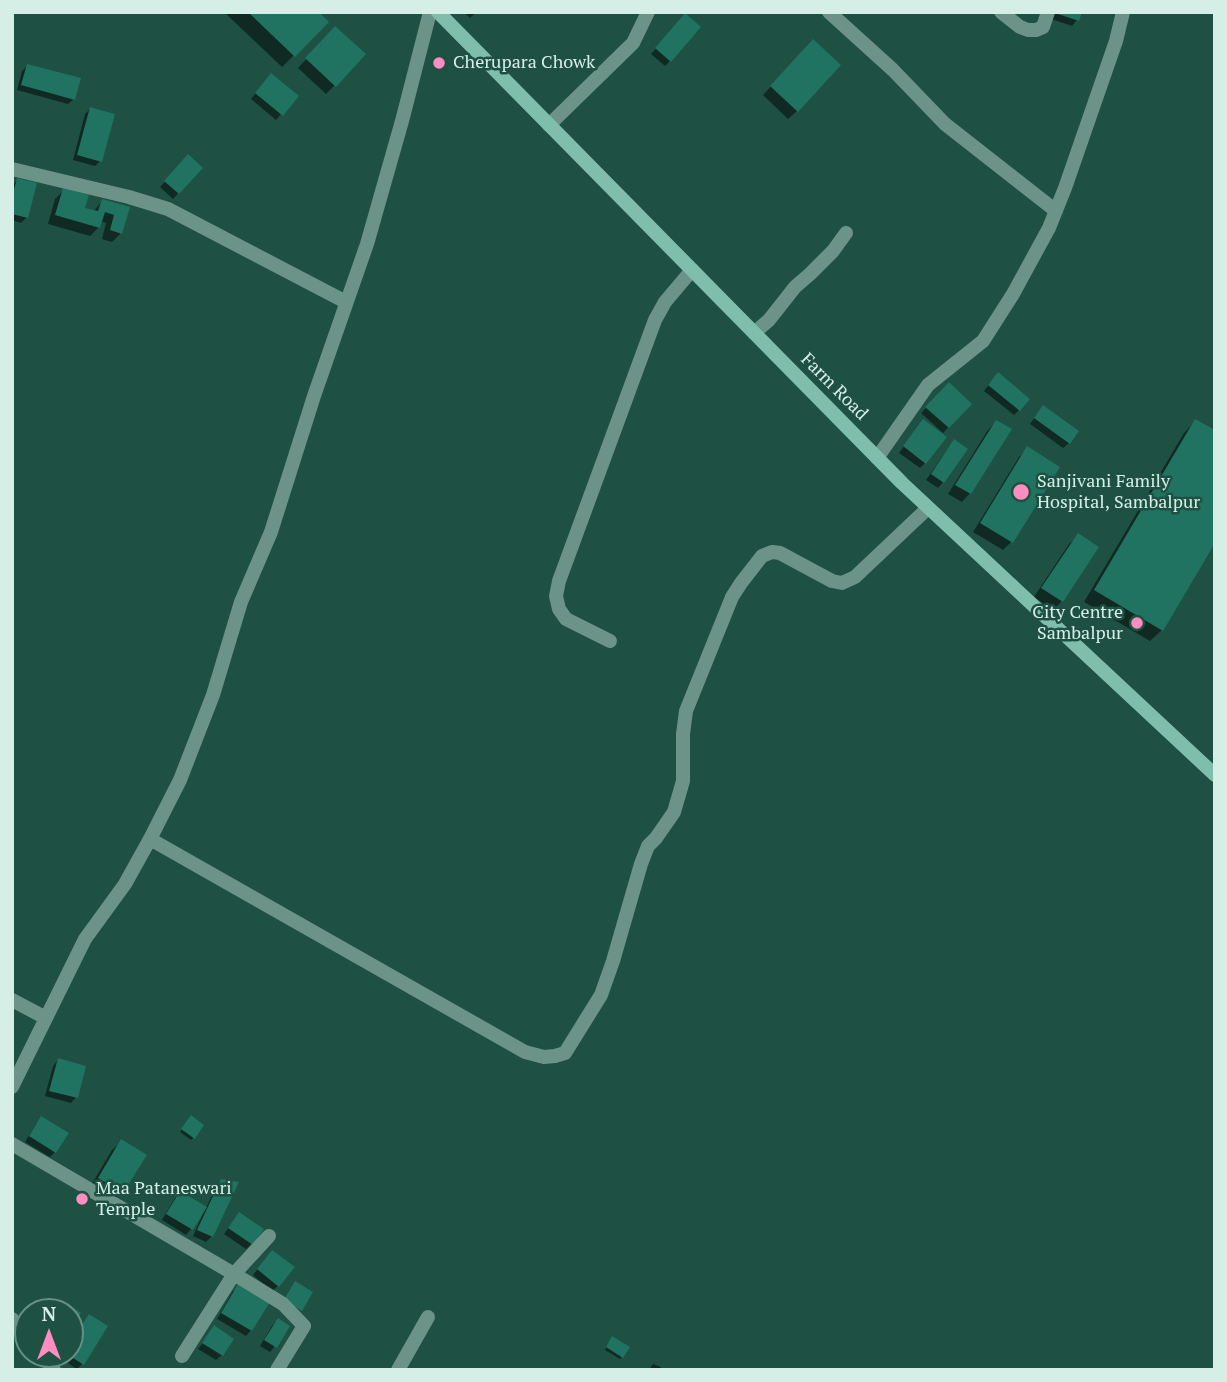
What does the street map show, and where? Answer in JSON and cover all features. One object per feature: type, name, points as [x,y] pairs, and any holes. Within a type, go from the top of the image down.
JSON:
[{"type":"main road","name":"Farm Road","points":[[438,12],[877,458],[1215,775]]},
{"type":"street","points":[[12,1087],[85,939],[125,884],[180,780],[213,695],[241,602],[271,532],[314,396],[367,244],[430,12]]},
{"type":"street","points":[[549,125],[633,43],[648,12]]},
{"type":"street","points":[[829,12],[893,70],[945,124],[1056,211]]},
{"type":"street","points":[[1001,12],[1020,27],[1036,30],[1043,27],[1048,12]]},
{"type":"street","points":[[877,458],[928,385],[983,341],[1013,294],[1056,211],[1116,41],[1123,12]]},
{"type":"street","points":[[12,169],[168,209],[346,302]]},
{"type":"street","points":[[754,333],[769,320],[795,286],[833,251],[846,233]]},
{"type":"street","points":[[610,641],[566,619],[559,609],[556,596],[655,320],[665,302],[692,270]]},
{"type":"street","points":[[150,839],[526,1052],[544,1057],[565,1053],[601,995],[640,863],[648,846],[674,812],[683,781],[686,711],[732,597],[741,583],[762,556],[772,552],[780,553],[832,581],[842,583],[855,577],[928,508]]},
{"type":"street","points":[[12,1000],[46,1018]]},
{"type":"street","points":[[12,1144],[283,1304],[304,1326],[276,1370]]},
{"type":"street","points":[[182,1356],[234,1274],[269,1236]]},
{"type":"street","points":[[398,1370],[428,1317]]},
{"type":"building","points":[[248,12],[319,12],[329,22],[295,57]]},
{"type":"building","points":[[1052,12],[1082,12],[1079,21]]},
{"type":"building","points":[[685,13],[701,27],[671,62],[655,48]]},
{"type":"building","points":[[335,26],[366,54],[336,87],[305,58]]},
{"type":"building","points":[[813,39],[841,65],[798,112],[770,86]]},
{"type":"building","points":[[27,64],[81,78],[75,100],[21,85]]},
{"type":"building","points":[[271,73],[299,96],[283,116],[255,93]]},
{"type":"building","points":[[90,107],[115,114],[102,162],[77,155]]},
{"type":"building","points":[[188,154],[203,168],[179,194],[164,181]]},
{"type":"building","points":[[17,178],[37,183],[28,218],[12,214],[12,197]]},
{"type":"building","points":[[63,188],[89,195],[85,208],[98,211],[102,199],[130,207],[122,234],[110,230],[114,215],[105,212],[100,228],[55,215]]},
{"type":"building","points":[[998,372],[1030,399],[1020,411],[988,385]]},
{"type":"building","points":[[949,382],[972,404],[949,428],[925,407]]},
{"type":"building","points":[[1043,405],[1079,431],[1070,444],[1034,418]]},
{"type":"building","points":[[923,419],[947,437],[926,464],[903,446]]},
{"type":"building","points":[[1195,419],[1215,430],[1215,543],[1163,631],[1094,590]]},
{"type":"building","points":[[996,420],[1012,429],[971,494],[955,485]]},
{"type":"building","points":[[954,439],[968,449],[944,483],[931,474]]},
{"type":"building","points":[[1027,446],[1060,467],[1013,543],[980,523]]},
{"type":"building","points":[[1078,533],[1099,547],[1063,602],[1041,588]]},
{"type":"building","points":[[58,1058],[86,1066],[78,1098],[49,1091]]},
{"type":"building","points":[[191,1115],[204,1125],[195,1139],[181,1129]]},
{"type":"building","points":[[41,1116],[69,1133],[56,1153],[29,1136]]},
{"type":"building","points":[[121,1139],[147,1155],[123,1193],[98,1178]]},
{"type":"building","points":[[221,1179],[239,1182],[213,1237],[197,1230]]},
{"type":"building","points":[[180,1191],[207,1207],[193,1230],[166,1214]]},
{"type":"building","points":[[239,1212],[264,1229],[253,1245],[228,1228]]},
{"type":"building","points":[[272,1250],[295,1267],[279,1287],[257,1269]]},
{"type":"building","points":[[295,1281],[313,1292],[302,1311],[284,1300]]},
{"type":"building","points":[[238,1284],[270,1302],[252,1331],[221,1313]]},
{"type":"building","points":[[89,1314],[108,1326],[84,1365],[84,1322]]},
{"type":"building","points":[[278,1318],[290,1326],[277,1348],[264,1340]]},
{"type":"building","points":[[214,1325],[234,1339],[223,1356],[202,1343]]},
{"type":"building","points":[[612,1336],[630,1347],[623,1358],[606,1347]]},
{"type":"place","name":"Cherupara Chowk","points":[[439,63]]},
{"type":"place","name":"Sanjivani Family Hospital, Sambalpur","points":[[1021,492]]},
{"type":"place","name":"City Centre Sambalpur","points":[[1137,623]]},
{"type":"place","name":"Maa Pataneswari Temple","points":[[82,1199]]}]
